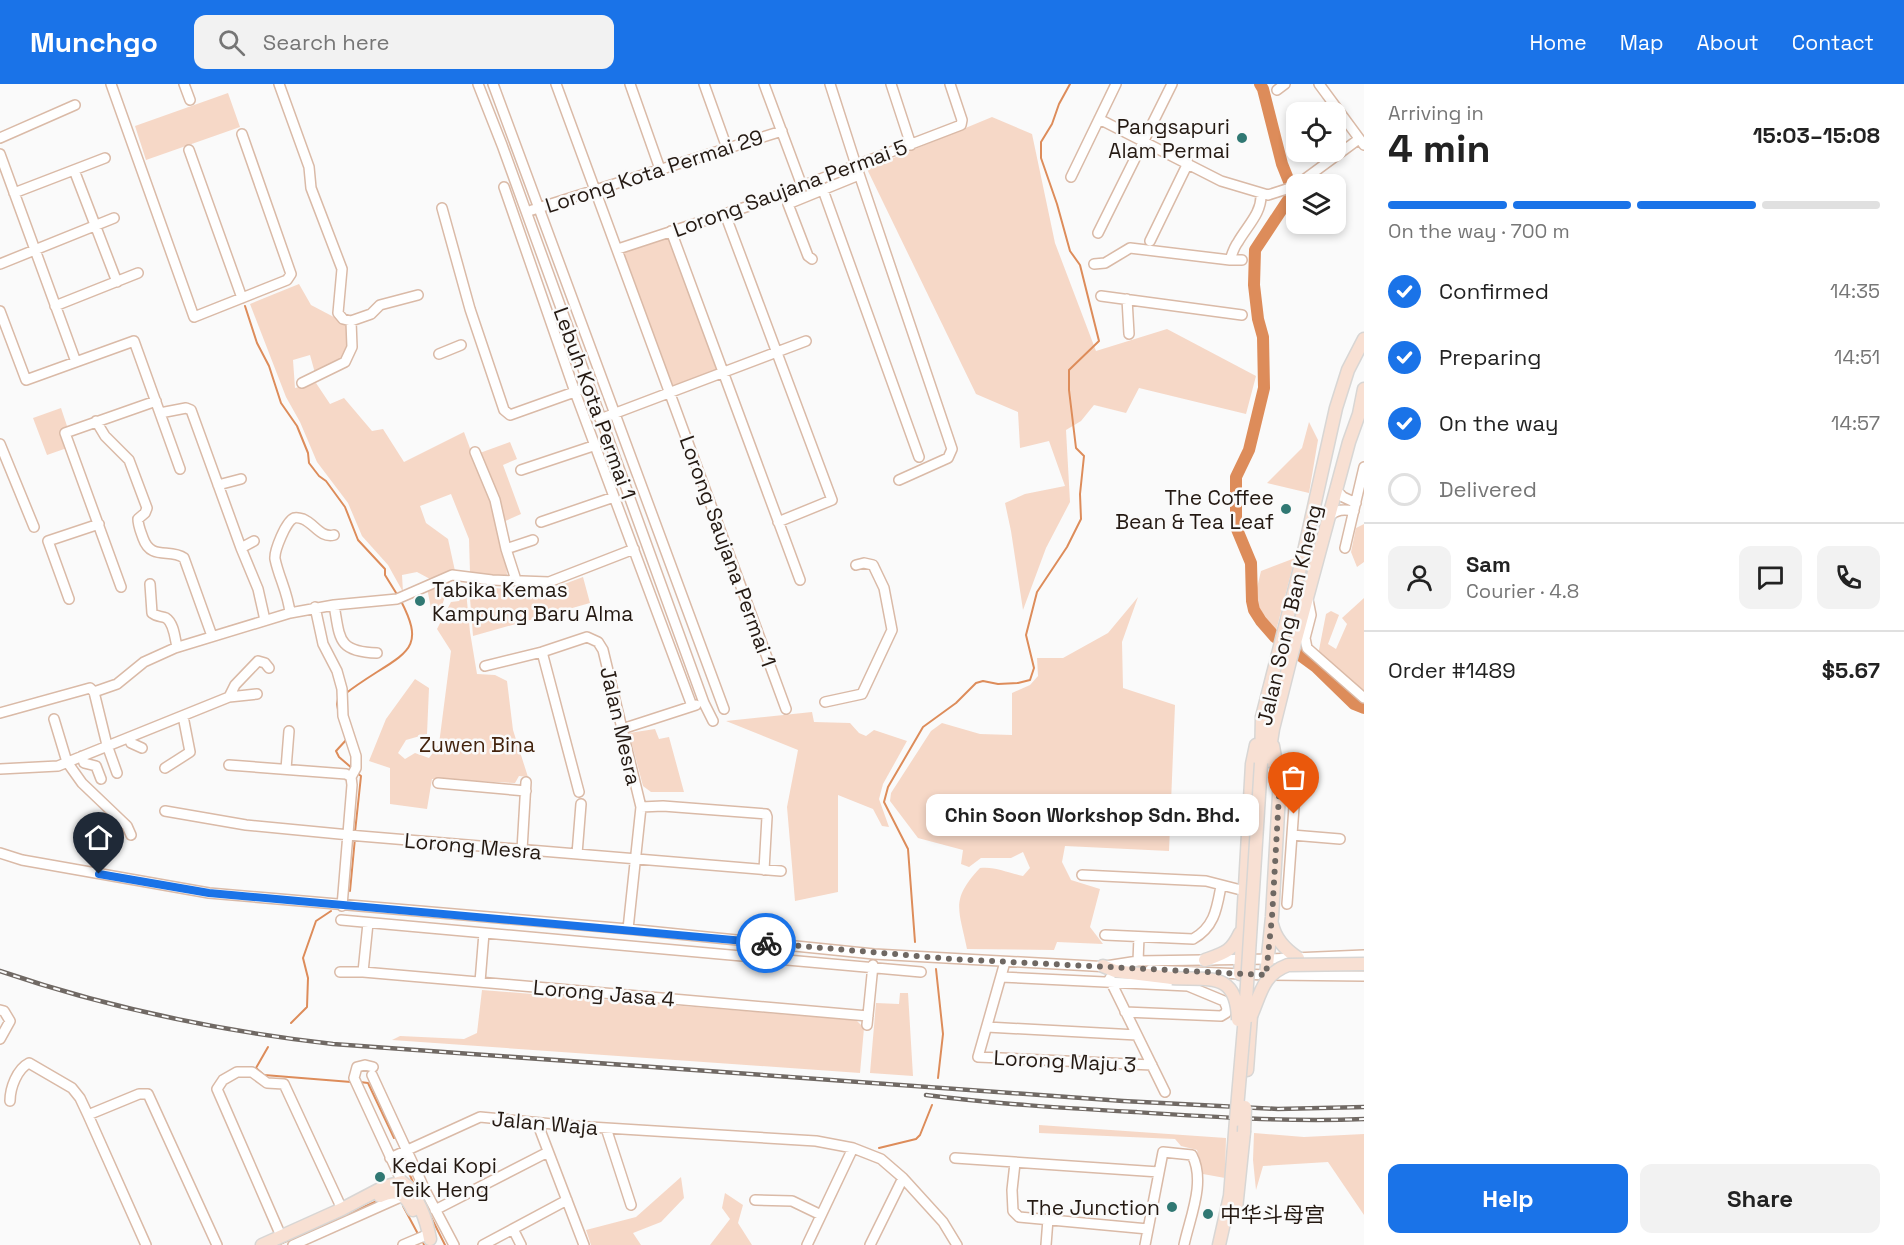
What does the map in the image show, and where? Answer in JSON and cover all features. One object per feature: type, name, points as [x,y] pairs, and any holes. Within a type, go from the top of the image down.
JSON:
[{"type":"main road","name":"Jalan Song Ban Kheng","points":[[1229,1222],[1241,1170],[1264,762],[1262,717],[1284,633],[1336,408],[1345,378],[1364,339]]},
{"type":"main road","name":"Jalan Song Ban Kheng","points":[[1229,1222],[1264,762],[1364,389]]},
{"type":"main road","points":[[1335,495],[1331,495],[1332,487],[1354,404],[1347,397],[1336,408]]},
{"type":"main road","points":[[1240,974],[1252,764],[1262,717]]},
{"type":"main road","points":[[1266,975],[1281,788],[1272,736]]},
{"type":"main road","points":[[1272,917],[1273,929],[1281,944],[1298,958]]},
{"type":"main road","points":[[1205,960],[1222,954],[1234,946],[1244,923]]},
{"type":"main road","points":[[1251,1016],[1270,974],[1276,969],[1288,965],[1364,964]]},
{"type":"main road","points":[[1108,973],[1216,981],[1232,989],[1236,997],[1238,1021],[1234,1098],[1236,1120]]},
{"type":"main road","points":[[262,1245],[342,1209],[384,1187],[402,1182],[410,1188],[429,1226],[425,1240]]},
{"type":"main road","points":[[342,1209],[353,1207],[392,1191],[409,1202],[425,1240]]},
{"type":"main road","points":[[1219,1245],[1229,1222]]},
{"type":"main road","points":[[1227,1245],[1229,1222]]},
{"type":"street","points":[[111,84],[195,317],[287,280],[291,274],[242,134]]},
{"type":"street","points":[[184,84],[190,100]]},
{"type":"street","points":[[279,84],[309,167],[311,188],[342,269],[338,313],[343,319],[351,321],[371,314],[380,305],[418,295]]},
{"type":"street","name":"Lebuh Kota Permai 1","points":[[478,84],[704,703],[713,721]]},
{"type":"street","name":"Lebuh Kota Permai 1","points":[[493,84],[724,709]]},
{"type":"street","name":"Lorong Saujana Permai 1","points":[[556,84],[786,709]]},
{"type":"street","points":[[630,84],[660,170]]},
{"type":"street","points":[[704,84],[728,148]]},
{"type":"street","points":[[764,84],[802,186]]},
{"type":"street","points":[[830,84],[952,449],[948,458],[899,480]]},
{"type":"street","points":[[891,84],[911,145]]},
{"type":"street","name":"Lorong Saujana Permai 5","points":[[618,249],[725,214],[961,125],[962,120],[950,84]]},
{"type":"street","points":[[1071,177],[1116,84]]},
{"type":"street","points":[[1098,233],[1172,84]]},
{"type":"street","points":[[1313,174],[1361,142],[1319,84]]},
{"type":"street","points":[[0,138],[75,105]]},
{"type":"street","points":[[1099,119],[1221,181],[1268,195],[1286,189]]},
{"type":"street","name":"Lorong Kota Permai 29","points":[[525,212],[782,131]]},
{"type":"street","points":[[189,150],[242,298]]},
{"type":"street","points":[[0,154],[76,362]]},
{"type":"street","points":[[14,193],[105,158]]},
{"type":"street","points":[[1150,242],[1188,163]]},
{"type":"street","points":[[74,170],[117,282]]},
{"type":"street","points":[[812,259],[788,204],[859,175]]},
{"type":"street","points":[[504,187],[576,392],[692,706]]},
{"type":"street","points":[[823,190],[919,457]]},
{"type":"street","points":[[1230,260],[1236,244],[1258,212],[1261,194]]},
{"type":"street","points":[[442,208],[470,309],[504,410],[510,415],[588,387]]},
{"type":"street","points":[[725,214],[832,500],[778,522]]},
{"type":"street","points":[[0,264],[114,218]]},
{"type":"street","points":[[671,231],[800,580]]},
{"type":"street","points":[[1094,264],[1105,263],[1130,248],[1242,260]]},
{"type":"street","points":[[56,306],[138,273]]},
{"type":"street","points":[[1101,296],[1242,315]]},
{"type":"street","points":[[1127,299],[1129,334]]},
{"type":"street","points":[[0,311],[26,380],[134,341],[180,469]]},
{"type":"street","points":[[302,383],[345,362],[352,347],[351,321]]},
{"type":"street","points":[[600,419],[806,341]]},
{"type":"street","points":[[438,354],[461,345]]},
{"type":"street","points":[[121,587],[66,433],[156,401]]},
{"type":"street","points":[[160,413],[186,408],[191,410],[258,590],[265,620]]},
{"type":"street","points":[[96,422],[105,436],[129,460],[147,508],[138,519],[145,544],[161,554],[178,554],[184,558],[212,636]]},
{"type":"street","points":[[1349,442],[1364,423]]},
{"type":"street","points":[[0,444],[2,455],[34,527]]},
{"type":"street","points":[[521,470],[596,445]]},
{"type":"street","points":[[475,452],[495,500],[506,549],[516,580]]},
{"type":"street","points":[[1345,548],[1364,467]]},
{"type":"street","points":[[218,485],[241,479]]},
{"type":"street","points":[[1335,495],[1343,497],[1355,507]]},
{"type":"street","points":[[541,522],[614,496]]},
{"type":"street","points":[[1329,517],[1333,512],[1355,507]]},
{"type":"street","points":[[290,613],[288,596],[275,559],[275,550],[289,521],[300,518],[310,523],[322,535],[334,535]]},
{"type":"street","points":[[69,599],[48,541],[99,524]]},
{"type":"street","points":[[506,549],[533,540]]},
{"type":"street","points":[[242,548],[254,541]]},
{"type":"street","points":[[0,713],[117,684],[144,662],[177,647],[290,613],[334,604],[401,597],[452,575],[549,582],[634,549]]},
{"type":"street","points":[[825,702],[862,694],[891,630],[884,588],[873,565],[864,563],[855,565]]},
{"type":"street","points":[[150,584],[152,613],[168,619],[171,623],[177,647]]},
{"type":"street","points":[[1308,600],[1311,615],[1305,638],[1307,648],[1364,698]]},
{"type":"street","points":[[334,604],[339,634],[344,644],[353,651],[376,653]]},
{"type":"street","points":[[315,607],[323,644],[337,671],[343,696],[343,716],[356,756],[352,784],[353,836],[342,906]]},
{"type":"street","name":"Jalan Mesra","points":[[485,666],[542,652],[587,637],[598,642],[603,650],[640,807],[628,929]]},
{"type":"street","points":[[542,652],[579,792]]},
{"type":"street","points":[[229,697],[235,685],[258,662],[265,663],[269,668]]},
{"type":"street","points":[[91,690],[117,773]]},
{"type":"street","points":[[0,768],[58,766],[229,697],[257,694]]},
{"type":"street","points":[[622,729],[704,703]]},
{"type":"street","points":[[165,768],[190,752],[183,716]]},
{"type":"street","points":[[54,719],[67,762],[82,783],[127,826],[131,835]]},
{"type":"street","points":[[286,769],[290,731]]},
{"type":"street","points":[[129,738],[131,744],[142,748]]},
{"type":"street","points":[[82,756],[84,763],[96,765],[101,778]]},
{"type":"street","points":[[229,765],[346,774],[353,772]]},
{"type":"street","points":[[438,783],[526,786],[522,850]]},
{"type":"street","points":[[1281,788],[1295,793],[1287,904]]},
{"type":"street","points":[[577,854],[581,804]]},
{"type":"street","points":[[640,807],[663,806],[766,814],[765,870]]},
{"type":"street","name":"Lorong Mesra","points":[[165,811],[246,825],[353,836],[781,872]]},
{"type":"street","points":[[1292,835],[1340,839]]},
{"type":"street","points":[[0,853],[22,860],[209,893],[628,929],[874,954],[1005,962],[1108,973],[1188,986],[1224,1001],[1227,1008],[1226,1013],[1221,1016],[1125,1012]]},
{"type":"street","points":[[1082,874],[1206,881],[1245,891]]},
{"type":"street","points":[[1105,935],[1193,939],[1200,935],[1216,914],[1221,885]]},
{"type":"street","points":[[439,929],[440,914]]},
{"type":"street","points":[[341,920],[921,972]]},
{"type":"street","points":[[363,972],[368,923]]},
{"type":"street","points":[[480,982],[484,933]]},
{"type":"street","points":[[1138,961],[1139,937]]},
{"type":"street","points":[[872,968],[874,954]]},
{"type":"street","points":[[1108,973],[1138,961],[1268,960],[1364,955]]},
{"type":"street","points":[[1005,962],[987,1027],[1137,1035]]},
{"type":"street","name":"Lorong Jasa 4","points":[[340,972],[480,982],[867,1021],[872,968]]},
{"type":"street","points":[[1001,977],[1166,971],[1364,976]]},
{"type":"street","points":[[1108,973],[1165,1092]]},
{"type":"street","points":[[0,1010],[4,1011],[10,1022],[0,1039]]},
{"type":"street","name":"Lorong Maju 3","points":[[987,1027],[978,1057],[1152,1065]]},
{"type":"street","points":[[10,1101],[11,1087],[24,1065],[29,1063],[72,1088],[80,1098],[146,1245]]},
{"type":"street","points":[[402,1182],[354,1078],[357,1067],[364,1065],[372,1071],[406,1151],[454,1245]]},
{"type":"street","points":[[281,1236],[217,1089],[223,1080],[237,1072],[252,1072],[267,1083],[284,1084],[342,1209]]},
{"type":"street","points":[[88,1115],[139,1094],[148,1094],[217,1245]]},
{"type":"street","name":"Jalan Waja","points":[[390,1158],[480,1117],[606,1128],[816,1141],[853,1148],[881,1159],[903,1178],[943,1222],[957,1245]]},
{"type":"street","points":[[539,1123],[584,1245]]},
{"type":"street","points":[[606,1128],[631,1206]]},
{"type":"street","points":[[807,1245],[853,1148]]},
{"type":"street","points":[[435,1210],[548,1152]]},
{"type":"street","points":[[1145,1245],[1163,1152],[1192,1155],[1197,1170],[1199,1179],[1184,1245]]},
{"type":"street","points":[[955,1158],[1160,1172]]},
{"type":"street","points":[[1015,1163],[1012,1190],[1013,1211],[1019,1217],[1148,1229]]},
{"type":"street","points":[[870,1245],[903,1178]]},
{"type":"street","points":[[293,1245],[403,1196]]},
{"type":"street","points":[[483,1245],[567,1200]]},
{"type":"street","points":[[755,1200],[792,1201],[821,1215]]},
{"type":"street","points":[[1046,1245],[1048,1219]]},
{"type":"street","points":[[513,1229],[521,1245]]},
{"type":"street","points":[[403,1245],[425,1240]]},
{"type":"green space","points":[[228,93],[240,127],[146,160],[135,126]]},
{"type":"green space","points":[[992,117],[1032,134],[1055,243],[1096,351],[1167,329],[1256,376],[1246,414],[1139,388],[1126,413],[1094,405],[1081,421],[1066,430],[1070,502],[1046,548],[1023,610],[1005,503],[1025,494],[1065,486],[1049,441],[1020,448],[1018,412],[976,394],[867,169]]},
{"type":"green space","points":[[668,230],[718,369],[673,387],[621,248]]},
{"type":"green space","points":[[299,284],[311,305],[349,325],[349,347],[344,359],[315,373],[310,355],[293,360],[295,388],[316,383],[330,404],[344,398],[372,431],[383,429],[404,462],[464,432],[471,451],[477,454],[510,442],[517,459],[503,465],[521,514],[503,522],[507,575],[486,576],[470,573],[469,539],[451,494],[420,506],[426,523],[448,539],[455,571],[430,579],[417,572],[402,575],[403,592],[388,565],[362,536],[348,503],[317,462],[300,422],[286,397],[250,304]]},
{"type":"green space","points":[[61,408],[67,426],[62,437],[67,448],[47,455],[33,418]]},
{"type":"green space","points":[[1309,422],[1318,440],[1309,493],[1267,483],[1302,448]]},
{"type":"green space","points":[[1364,524],[1364,562],[1357,567],[1351,552],[1356,528]]},
{"type":"green space","points":[[1295,558],[1276,631],[1257,605],[1256,592],[1261,571]]},
{"type":"green space","points":[[583,577],[590,603],[473,636],[469,586],[534,591],[559,586]]},
{"type":"green space","points":[[450,580],[441,609],[432,613],[427,588]]},
{"type":"green space","name":"Zuwen Bina","points":[[466,591],[477,674],[495,675],[507,681],[513,730],[528,777],[519,776],[515,783],[432,779],[427,809],[390,804],[390,768],[369,761],[386,719],[415,679],[429,688],[427,734],[406,740],[398,753],[405,759],[415,753],[429,758],[439,744],[451,651],[437,629],[451,602],[459,601]]},
{"type":"green space","points":[[1138,597],[1122,642],[1123,688],[1175,705],[1169,851],[1065,846],[1062,862],[1071,880],[1100,889],[1090,927],[1103,944],[1057,942],[1054,950],[967,949],[959,906],[964,889],[980,868],[996,869],[1023,876],[1030,868],[1023,852],[1011,858],[981,858],[969,867],[961,864],[963,850],[918,838],[890,801],[891,793],[931,731],[942,723],[980,734],[1012,735],[1012,693],[1030,685],[1038,676],[1037,658],[1063,658],[1108,633]]},
{"type":"green space","points":[[1364,598],[1364,694],[1318,655],[1326,614],[1331,611],[1339,615],[1328,644],[1336,649],[1347,624],[1342,618]]},
{"type":"green space","points":[[812,712],[814,722],[850,723],[859,733],[866,736],[874,730],[907,741],[883,784],[879,799],[889,827],[882,826],[873,809],[838,795],[838,892],[795,901],[787,807],[798,750],[726,721]]},
{"type":"green space","points":[[655,729],[659,739],[669,737],[684,792],[651,792],[643,786],[629,733]]},
{"type":"green space","points":[[482,990],[856,1020],[864,1028],[860,1073],[392,1040],[400,1036],[464,1039],[477,1033]]},
{"type":"green space","points":[[900,993],[908,993],[913,1076],[870,1073],[876,1003],[899,1004]]},
{"type":"green space","points":[[1039,1125],[1226,1138],[1225,1178],[1203,1174],[1197,1150],[1181,1146],[1175,1139],[1039,1133]]},
{"type":"green space","points":[[1254,1133],[1304,1137],[1364,1134],[1364,1215],[1328,1162],[1263,1166],[1256,1190],[1253,1160]]},
{"type":"green space","points":[[681,1177],[684,1198],[661,1222],[633,1233],[641,1245],[591,1245],[586,1230],[636,1217]]},
{"type":"green space","points":[[725,1193],[743,1205],[738,1223],[752,1245],[710,1245],[730,1219],[722,1208]]},
{"type":"waterway","points":[[915,942],[908,849],[884,802],[888,787],[923,727],[956,703],[976,683],[983,681],[998,684],[1018,683],[1030,680],[1034,668],[1026,635],[1037,592],[1067,547],[1081,519],[1080,494],[1084,456],[1076,448],[1069,370],[1099,341],[1080,265],[1070,251],[1041,158],[1041,142],[1070,84]]},
{"type":"waterway","points":[[1260,84],[1282,164],[1290,184],[1290,197],[1255,250],[1254,285],[1258,319],[1263,337],[1264,388],[1249,450],[1236,477],[1236,527],[1251,563],[1252,601],[1254,610],[1261,621],[1275,637],[1316,667],[1354,704],[1364,708]]},
{"type":"waterway","points":[[245,306],[281,403],[297,426],[308,453],[309,463],[345,507],[358,540],[385,569],[385,575],[398,596]]},
{"type":"waterway","points":[[345,694],[406,651],[412,636],[411,626],[401,601]]},
{"type":"waterway","points":[[338,699],[340,720]]},
{"type":"waterway","points":[[347,739],[336,751],[339,757],[353,769]]},
{"type":"waterway","points":[[355,832],[361,776],[357,773]]},
{"type":"waterway","points":[[350,891],[355,838]]},
{"type":"waterway","points":[[291,1023],[307,1007],[308,978],[303,958],[316,921],[331,911]]},
{"type":"waterway","points":[[936,969],[943,1034],[938,1078]]},
{"type":"waterway","points":[[268,1047],[256,1068],[264,1075],[351,1082]]},
{"type":"waterway","points":[[360,1082],[368,1083],[394,1138]]},
{"type":"waterway","points":[[879,1148],[916,1139],[920,1135],[932,1105]]},
{"type":"waterway","points":[[405,1164],[416,1189]]},
{"type":"waterway","points":[[278,1245],[377,1201]]},
{"type":"waterway","points":[[403,1206],[418,1234]]},
{"type":"waterway","points":[[429,1213],[445,1245]]},
{"type":"railway","points":[[0,971],[82,996],[165,1017],[333,1044],[1123,1101],[1278,1109],[1364,1107]]},
{"type":"railway","points":[[926,1095],[1030,1105],[1221,1117],[1364,1119]]},
{"type":"way so far","points":[[766,943],[952,959],[1266,975],[1272,917],[1279,795],[1286,789],[1295,793],[1294,814]]},
{"type":"place","name":"Pangsapuri Alam Permai","points":[[1242,138]]},
{"type":"place","name":"The Coffee Bean & Tea Leaf","points":[[1286,509]]},
{"type":"place","name":"Tabika Kemas Kampung Baru Alma","points":[[420,601]]},
{"type":"place","name":"Chin Soon Workshop Sdn. Bhd.","points":[[1294,814]]},
{"type":"place","name":"Kedai Kopi Teik Heng","points":[[380,1177]]},
{"type":"place","name":"The Junction","points":[[1172,1207]]},
{"type":"place","name":"中华斗母宫","points":[[1208,1214]]},
{"type":"route","points":[[99,874],[209,893],[766,943]]}]
